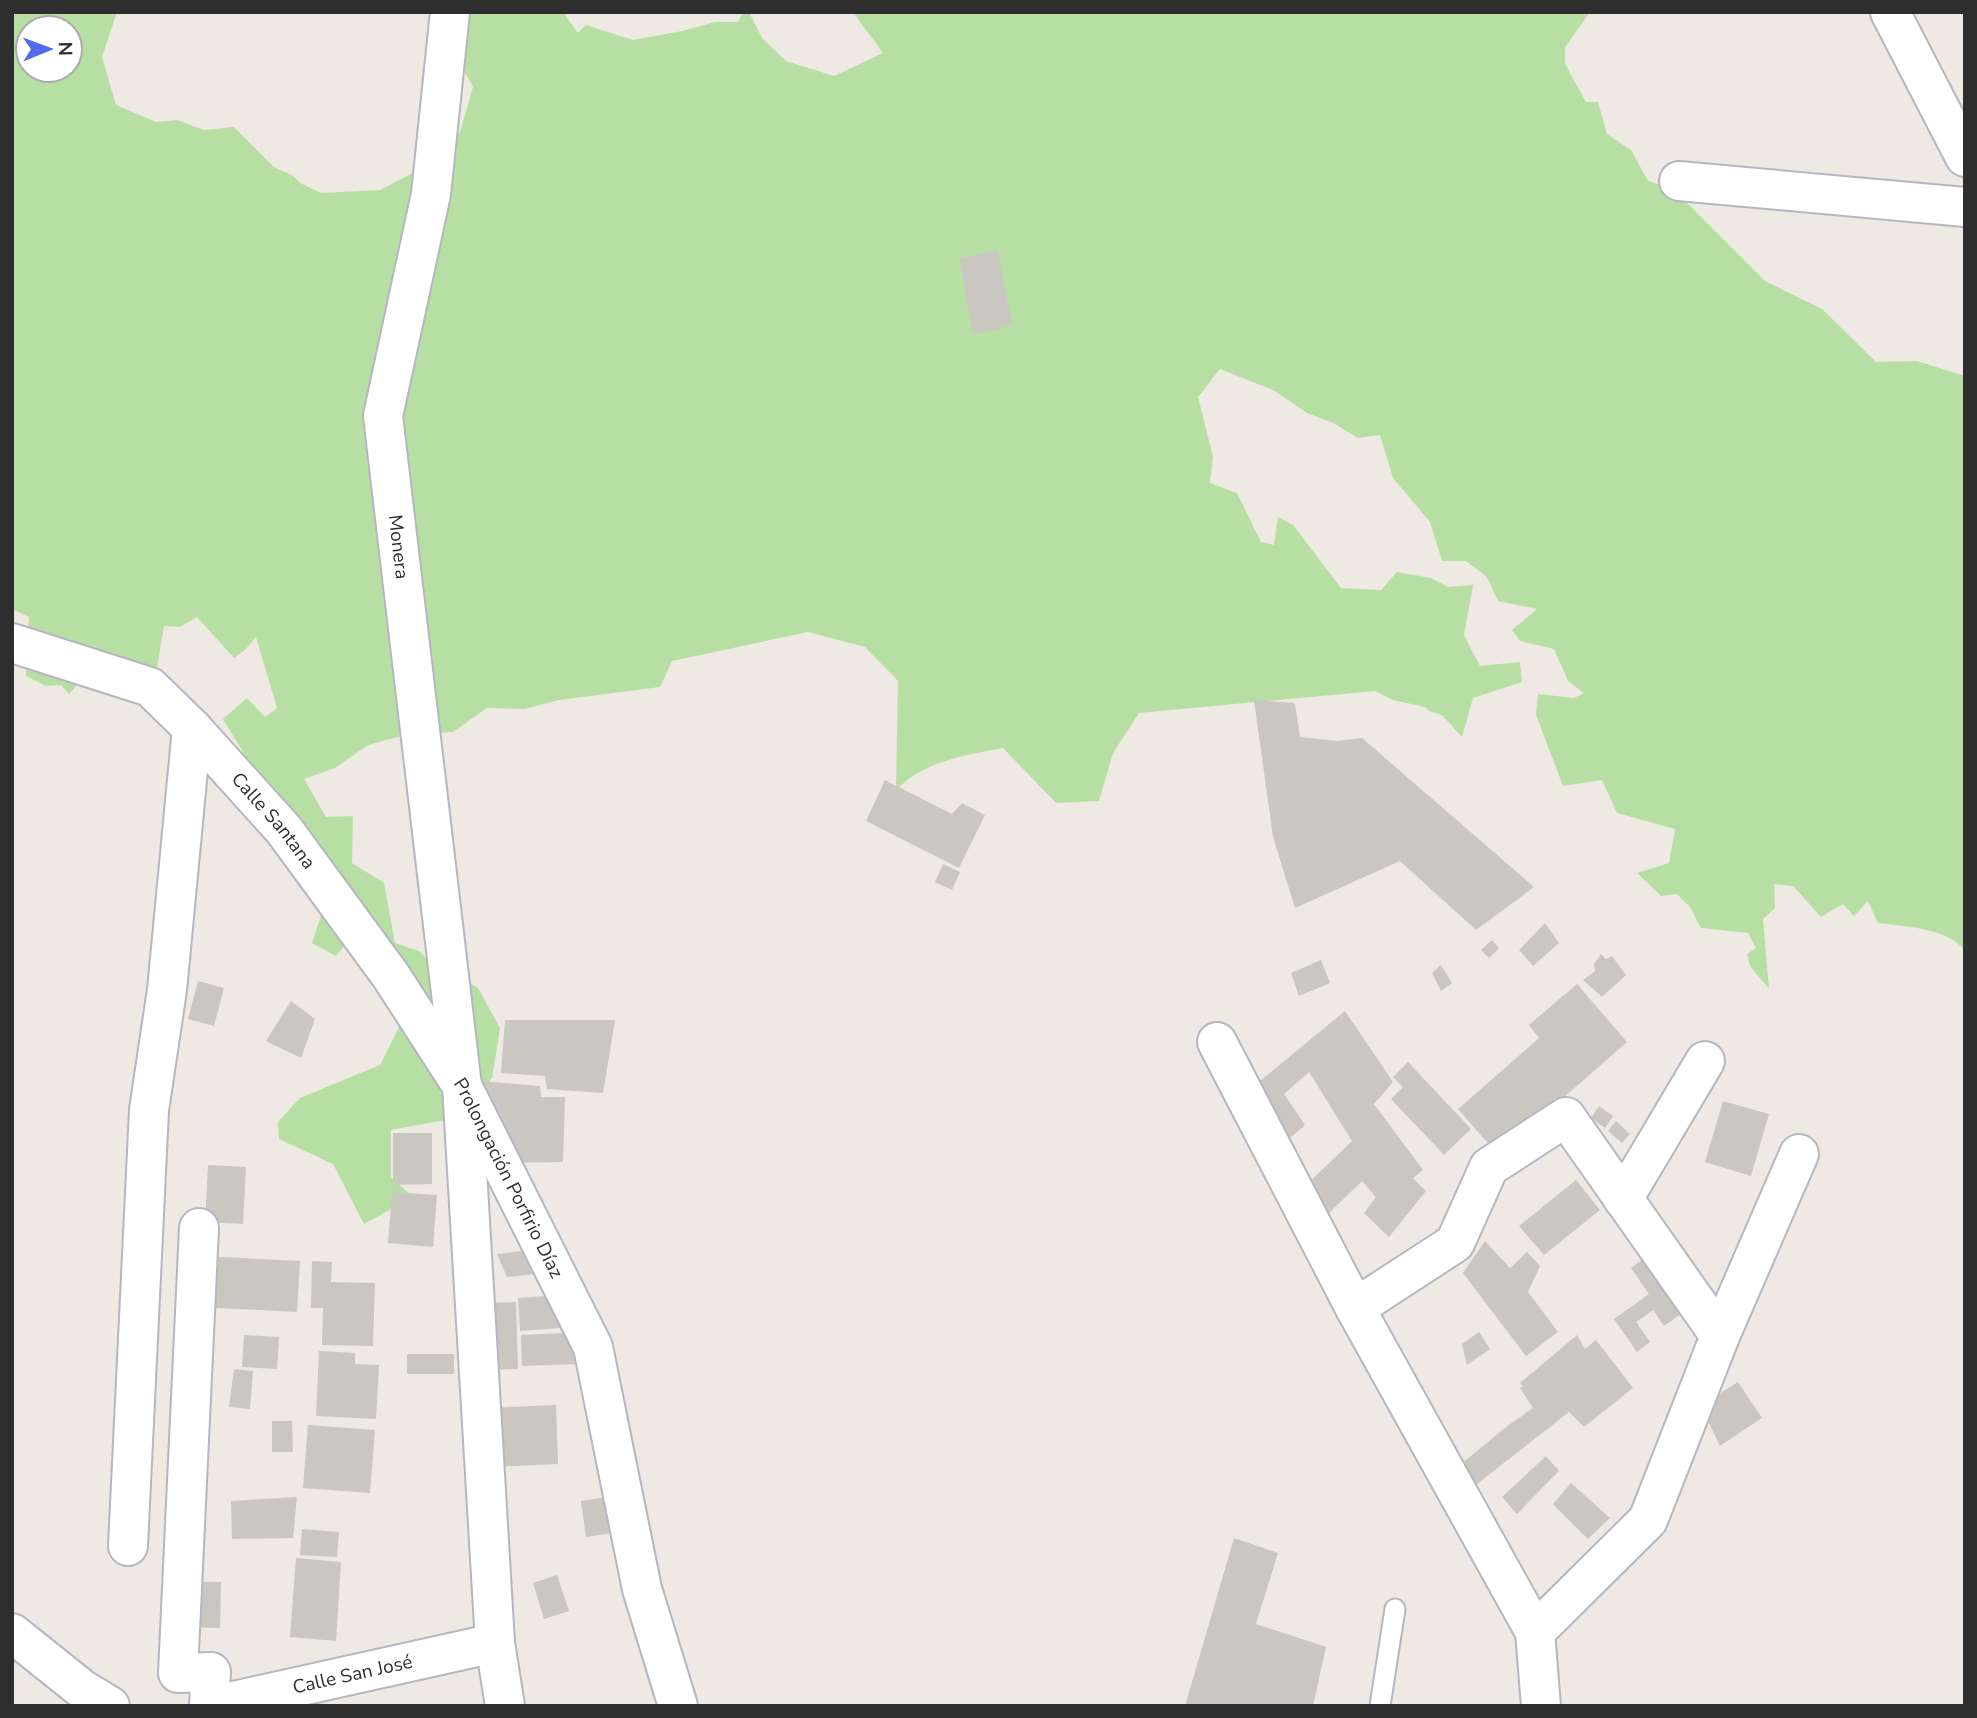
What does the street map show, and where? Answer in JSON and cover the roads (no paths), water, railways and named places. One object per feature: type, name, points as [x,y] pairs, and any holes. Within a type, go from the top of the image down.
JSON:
[{"type":"street","name":"Monera","points":[[450,12],[431,194],[383,416],[462,1086]]},
{"type":"street","points":[[1890,12],[1965,158]]},
{"type":"street","points":[[1679,181],[1965,207]]},
{"type":"street","name":"Calle Santana","points":[[12,643],[150,687],[192,728],[284,830],[391,976],[462,1086]]},
{"type":"street","points":[[128,1546],[149,1110],[167,990],[192,728]]},
{"type":"street","points":[[1217,1042],[1355,1308],[1535,1632],[1541,1706]]},
{"type":"street","points":[[1623,1199],[1705,1060]]},
{"type":"street","name":"Prolongación Porfirio Díaz","points":[[462,1086],[495,1643],[505,1706]]},
{"type":"street","name":"Prolongación Porfirio Díaz","points":[[462,1086],[593,1347],[642,1589],[678,1706]]},
{"type":"street","points":[[1355,1308],[1455,1243],[1489,1167],[1566,1117],[1720,1336]]},
{"type":"street","points":[[1535,1632],[1648,1520],[1720,1336],[1799,1154]]},
{"type":"street","points":[[199,1228],[178,1673],[211,1672],[210,1706]]},
{"type":"street","points":[[12,1633],[82,1689],[110,1706]]},
{"type":"street","name":"Calle San José","points":[[210,1706],[328,1692],[495,1643]]},
{"type":"lane","points":[[1380,1706],[1395,1609]]}]
